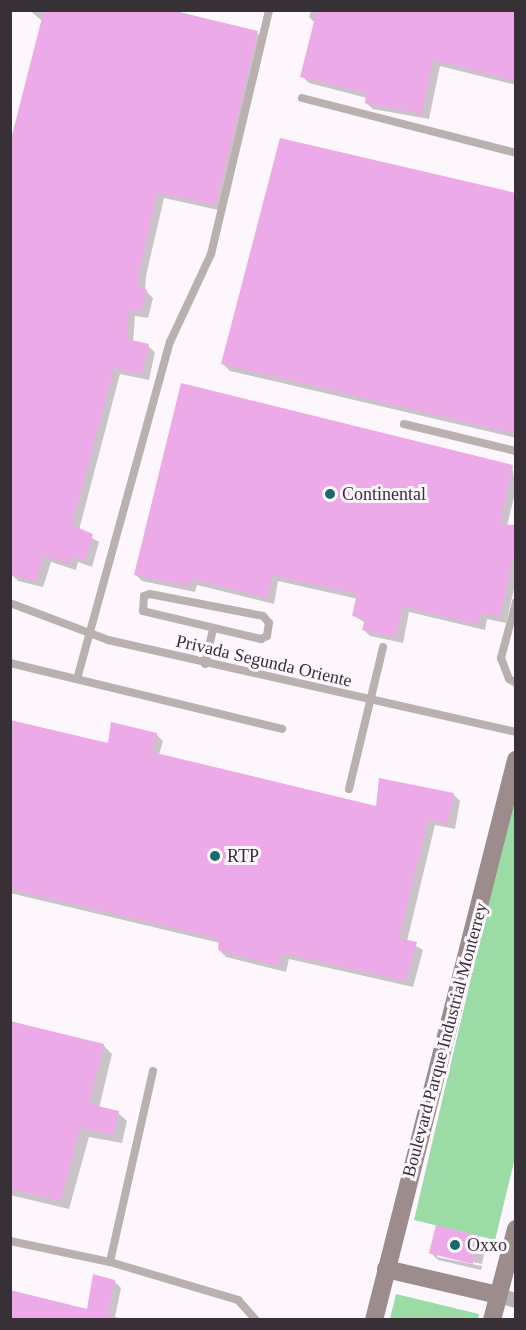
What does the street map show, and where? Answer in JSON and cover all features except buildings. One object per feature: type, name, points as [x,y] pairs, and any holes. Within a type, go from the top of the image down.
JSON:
[{"type":"street","name":"Boulevard Parque Industrial Monterrey","points":[[374,1320],[516,760]]},
{"type":"street","points":[[492,1320],[507,1297],[516,1229]]},
{"type":"street","points":[[386,1269],[507,1297]]},
{"type":"lane","points":[[77,679],[87,633],[170,342],[211,254],[269,10]]},
{"type":"lane","points":[[302,98],[516,153]]},
{"type":"lane","points":[[404,424],[516,451]]},
{"type":"lane","points":[[144,596],[263,616],[269,623],[267,636],[261,639],[213,628],[143,611],[144,596]]},
{"type":"lane","points":[[516,602],[501,658],[509,679],[516,683]]},
{"type":"lane","name":"Privada Segunda Oriente","points":[[10,603],[87,633],[205,664],[516,732]]},
{"type":"lane","points":[[205,664],[213,628]]},
{"type":"lane","points":[[349,789],[372,701],[383,647]]},
{"type":"lane","points":[[10,663],[282,729]]},
{"type":"lane","points":[[110,1262],[153,1071]]},
{"type":"lane","points":[[10,1241],[110,1262],[238,1300],[256,1320]]},
{"type":"green space","points":[[515,791],[515,1158],[495,1240],[414,1220]]},
{"type":"green space","points":[[396,1294],[479,1314],[478,1319],[390,1319]]},
{"type":"place","name":"Continental","points":[[330,494]]},
{"type":"place","name":"RTP","points":[[215,856]]},
{"type":"place","name":"Oxxo","points":[[455,1245]]}]
